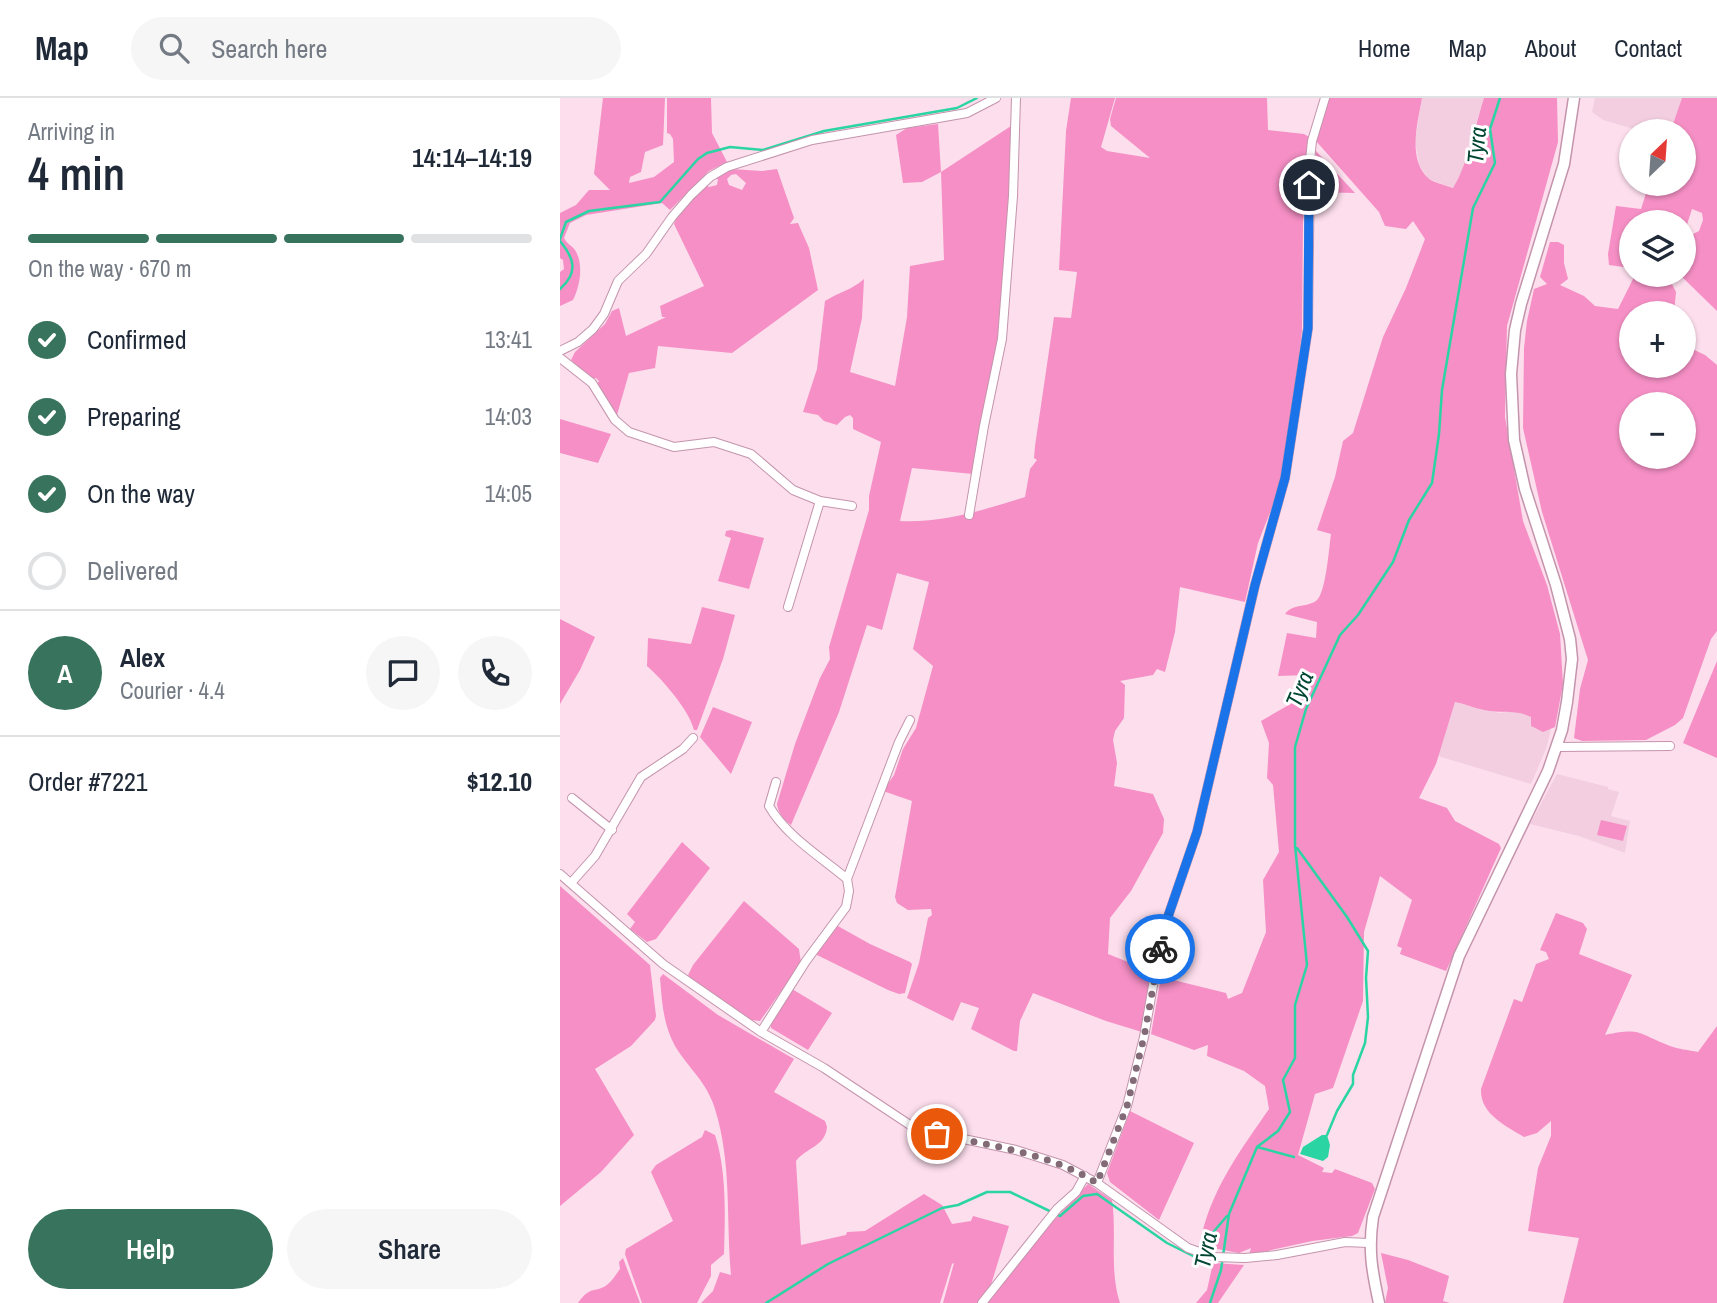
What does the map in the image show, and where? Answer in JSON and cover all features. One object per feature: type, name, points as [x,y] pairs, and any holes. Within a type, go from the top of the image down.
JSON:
[{"type":"street","points":[[560,351],[579,342],[593,329],[604,314],[618,281],[646,254],[672,217],[710,177],[735,164],[812,140],[967,113],[996,98]]},
{"type":"street","points":[[969,515],[1002,340],[1013,196],[1016,98]]},
{"type":"street","points":[[1097,1183],[1127,1106],[1144,1037],[1162,934],[1197,832],[1255,585],[1285,478],[1308,328],[1312,141],[1325,98]]},
{"type":"street","points":[[1379,1303],[1370,1264],[1369,1243],[1373,1217],[1459,956],[1557,747],[1570,679],[1572,659],[1565,616],[1522,477],[1514,440],[1511,374],[1521,303],[1564,164],[1574,98]]},
{"type":"street","points":[[560,358],[592,383],[615,420],[629,432],[674,447],[714,442],[751,454],[793,490],[820,501],[852,506]]},
{"type":"street","points":[[788,607],[820,501]]},
{"type":"street","points":[[761,1032],[806,961],[846,907],[849,891],[847,879],[899,742],[910,720]]},
{"type":"street","points":[[571,883],[612,830],[641,777],[683,749],[693,738]]},
{"type":"street","points":[[1557,747],[1670,746]]},
{"type":"street","points":[[776,782],[769,806],[773,813],[789,831],[847,879]]},
{"type":"street","points":[[572,799],[612,830]]},
{"type":"street","points":[[560,874],[663,964],[761,1032],[824,1068],[916,1129],[1016,1150],[1063,1166],[1097,1183],[1188,1248],[1214,1257],[1245,1258],[1345,1242],[1369,1243]]},
{"type":"street","points":[[982,1303],[1056,1209],[1076,1192],[1086,1176]]},
{"type":"shaded area","points":[[603,98],[665,98],[663,145],[645,152],[641,172],[630,177],[629,183],[654,177],[674,162],[673,139],[667,133],[667,98],[711,98],[712,133],[727,162],[709,171],[670,210],[662,203],[586,215],[570,223],[564,238],[578,256],[580,275],[573,300],[560,306],[560,272],[564,269],[563,260],[560,258],[560,213],[576,205],[589,190],[610,190],[594,174]]},
{"type":"shaded area","points":[[1071,98],[1115,98],[1101,147],[1107,151],[1150,158],[1111,126],[1110,119],[1116,98],[1267,98],[1268,130],[1304,134],[1309,137],[1303,223],[1302,331],[1280,487],[1258,543],[1245,602],[1180,587],[1175,632],[1165,672],[1157,669],[1153,675],[1120,681],[1125,685],[1124,718],[1115,731],[1113,740],[1117,763],[1114,786],[1153,794],[1164,819],[1163,833],[1131,891],[1110,918],[1108,954],[1153,972],[1142,1032],[1033,993],[1020,1021],[1017,1051],[1014,1051],[971,1029],[979,1008],[961,1002],[953,1021],[907,998],[919,963],[928,918],[932,915],[931,909],[908,910],[897,903],[895,897],[912,801],[883,791],[894,775],[903,749],[916,728],[933,666],[913,649],[929,582],[897,573],[882,630],[867,625],[839,712],[791,825],[782,816],[777,804],[795,744],[830,659],[829,647],[869,510],[869,496],[881,442],[853,429],[853,418],[850,415],[837,425],[824,421],[818,415],[803,412],[817,369],[825,301],[864,279],[862,318],[850,372],[895,386],[907,317],[910,266],[944,260],[941,172],[1011,126],[1009,198],[996,358],[993,359],[995,360],[973,474],[912,468],[900,521],[948,518],[1025,497],[1030,469],[1037,460],[1034,458],[1035,446],[1054,317],[1071,318],[1077,272],[1059,270],[1066,131]]},
{"type":"shaded area","points":[[1328,98],[1422,98],[1416,140],[1418,160],[1430,180],[1453,188],[1467,156],[1484,98],[1557,98],[1558,142],[1507,326],[1505,417],[1523,521],[1547,585],[1560,634],[1563,684],[1555,727],[1543,732],[1531,726],[1531,717],[1455,702],[1436,764],[1419,798],[1447,808],[1455,821],[1499,844],[1501,848],[1446,971],[1400,954],[1402,948],[1397,946],[1412,900],[1380,876],[1364,932],[1363,1001],[1333,1088],[1315,1094],[1298,1155],[1324,1168],[1322,1172],[1332,1173],[1335,1169],[1372,1183],[1375,1189],[1358,1233],[1249,1255],[1251,1248],[1239,1253],[1212,1248],[1202,1234],[1221,1184],[1269,1109],[1265,1086],[1244,1071],[1207,1056],[1208,1045],[1194,1050],[1151,1034],[1161,977],[1226,993],[1228,999],[1242,993],[1266,932],[1263,880],[1279,852],[1273,785],[1267,778],[1269,743],[1261,721],[1306,695],[1306,675],[1278,676],[1287,633],[1316,638],[1317,622],[1285,614],[1292,608],[1316,601],[1322,589],[1331,534],[1317,530],[1335,477],[1343,441],[1353,433],[1383,337],[1425,239],[1413,221],[1406,229],[1385,226],[1379,212],[1316,141]]},
{"type":"shaded area","points":[[1422,98],[1484,98],[1469,145],[1464,172],[1454,188],[1428,179],[1419,164],[1415,141]]},
{"type":"shaded area","points":[[1595,98],[1682,98],[1676,119],[1619,119],[1619,125],[1603,120],[1592,112]]},
{"type":"shaded area","points":[[1682,98],[1717,98],[1717,311],[1692,287],[1696,287],[1696,232],[1703,220],[1702,213],[1696,210],[1619,210],[1619,266],[1609,265],[1608,254],[1616,206],[1641,209],[1645,196],[1696,196],[1696,119],[1675,119]]},
{"type":"shaded area","points":[[938,124],[941,172],[922,182],[903,183],[896,135],[907,128]]},
{"type":"shaded area","points":[[1316,151],[1355,193],[1312,192]]},
{"type":"shaded area","points":[[731,169],[777,169],[794,218],[790,224],[798,223],[809,248],[818,290],[732,353],[658,346],[655,368],[629,373],[617,415],[597,384],[599,381],[592,379],[571,360],[575,352],[605,324],[612,311],[619,308],[626,336],[666,317],[662,317],[660,306],[704,286],[674,224],[696,193],[706,185],[717,185],[718,179],[713,179]],"holes":[[[736,174],[746,183],[742,190],[729,185],[727,179]]]},
{"type":"shaded area","points":[[1550,242],[1558,242],[1564,245],[1564,263],[1568,279],[1560,285],[1584,296],[1595,306],[1619,307],[1619,378],[1696,378],[1696,351],[1717,365],[1717,631],[1711,639],[1683,718],[1646,740],[1582,741],[1574,738],[1580,689],[1588,660],[1542,512],[1523,428],[1527,321],[1534,289],[1547,284],[1540,277]]},
{"type":"shaded area","points":[[1629,287],[1674,287],[1675,301],[1622,301]]},
{"type":"shaded area","points":[[560,419],[611,434],[598,463],[560,453]]},
{"type":"shaded area","points":[[726,531],[764,538],[749,589],[718,581],[731,538],[725,536]]},
{"type":"shaded area","points":[[702,607],[735,615],[723,659],[697,730],[694,730],[675,696],[647,666],[648,638],[691,644]]},
{"type":"shaded area","points":[[560,619],[595,637],[560,704]]},
{"type":"shaded area","points":[[1717,661],[1717,758],[1683,743]]},
{"type":"shaded area","points":[[1455,702],[1499,713],[1515,711],[1531,717],[1531,726],[1536,729],[1551,729],[1546,749],[1531,784],[1438,756]]},
{"type":"shaded area","points":[[713,707],[752,722],[731,774],[700,737]]},
{"type":"shaded area","points":[[1557,774],[1619,792],[1611,816],[1630,821],[1625,853],[1579,836],[1530,824]]},
{"type":"shaded area","points":[[1601,820],[1627,826],[1623,841],[1597,835]]},
{"type":"shaded area","points":[[682,842],[710,868],[656,939],[647,942],[630,929],[635,922],[627,914]]},
{"type":"shaded area","points":[[560,886],[650,965],[656,1016],[631,1046],[595,1069],[634,1135],[601,1172],[560,1206]]},
{"type":"shaded area","points":[[744,901],[799,949],[801,963],[760,1021],[751,1020],[688,975]]},
{"type":"shaded area","points":[[1556,913],[1583,923],[1587,929],[1579,954],[1632,975],[1605,1035],[1633,1032],[1673,1047],[1698,1052],[1717,1026],[1717,1303],[1563,1303],[1579,1238],[1528,1231],[1538,1168],[1551,1136],[1551,1121],[1537,1133],[1524,1137],[1489,1112],[1481,1089],[1514,999],[1522,1002],[1536,964],[1549,959],[1546,952],[1540,950]]},
{"type":"shaded area","points":[[836,925],[910,962],[912,964],[905,993],[888,990],[815,954]]},
{"type":"shaded area","points":[[663,974],[718,1015],[794,1059],[774,1092],[825,1121],[827,1127],[823,1139],[796,1161],[801,1245],[846,1235],[847,1232],[865,1231],[924,1194],[942,1205],[952,1224],[971,1221],[973,1216],[1009,1226],[990,1288],[1088,1184],[1112,1200],[1115,1278],[1120,1303],[943,1303],[954,1263],[940,1303],[701,1303],[713,1291],[720,1272],[731,1275],[724,1150],[712,1099],[675,1046],[668,1029],[660,978]]},
{"type":"shaded area","points":[[792,989],[832,1013],[808,1050],[771,1028],[771,1022]]},
{"type":"shaded area","points":[[1130,1111],[1194,1143],[1159,1220],[1110,1182],[1107,1173]]},
{"type":"shaded area","points":[[705,1130],[715,1135],[722,1164],[724,1254],[711,1265],[711,1276],[697,1303],[642,1303],[625,1254],[626,1249],[673,1221],[651,1172],[656,1165],[702,1137]]},
{"type":"shaded area","points":[[1322,1135],[1327,1135],[1330,1145],[1328,1157],[1323,1161],[1300,1154],[1303,1147]]},
{"type":"shaded area","points":[[1381,1253],[1449,1276],[1443,1301],[1450,1303],[1385,1303],[1388,1288]]},
{"type":"shaded area","points":[[623,1258],[640,1303],[578,1303],[586,1293],[610,1282],[620,1269],[619,1262]]},
{"type":"shaded area","points":[[1213,1263],[1244,1265],[1218,1303],[1196,1303],[1207,1290]]},
{"type":"waterway","points":[[560,239],[566,222],[589,211],[660,202],[698,159],[707,153],[730,147],[763,150],[824,131],[957,108],[977,98]]},
{"type":"waterway","name":"Tyra","points":[[1210,1303],[1221,1270],[1229,1214],[1257,1147],[1278,1131],[1290,1112],[1283,1080],[1295,1058],[1295,1005],[1307,965],[1295,845],[1295,747],[1306,709],[1340,635],[1358,615],[1393,562],[1409,520],[1432,483],[1442,390],[1473,208],[1495,163],[1490,129],[1500,98]]},
{"type":"waterway","points":[[560,241],[569,253],[572,265],[570,277],[560,289]]},
{"type":"waterway","points":[[1297,848],[1368,951],[1368,1017],[1365,1043],[1353,1075],[1353,1084],[1327,1135]]},
{"type":"waterway","points":[[1257,1147],[1294,1157]]},
{"type":"waterway","points":[[766,1303],[828,1264],[942,1208],[958,1205],[987,1192],[1010,1192],[1060,1216],[1083,1196],[1097,1194],[1167,1243],[1193,1256],[1227,1216]]},
{"type":"way so far","points":[[937,1134],[1016,1150],[1063,1166],[1097,1183],[1127,1106],[1144,1037],[1160,949]]},
{"type":"route","points":[[1160,949],[1162,934],[1197,832],[1255,585],[1285,478],[1308,328],[1309,185]]}]
